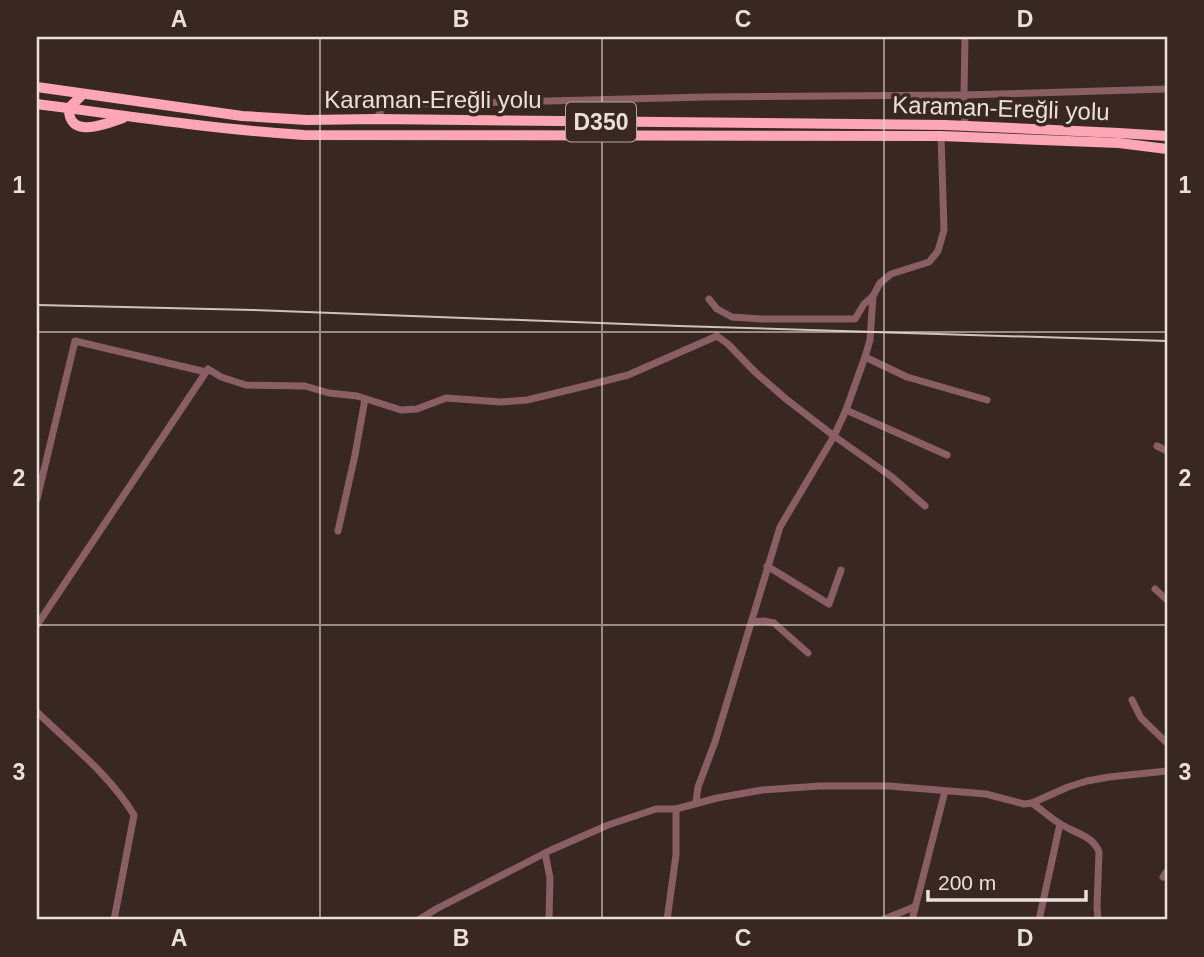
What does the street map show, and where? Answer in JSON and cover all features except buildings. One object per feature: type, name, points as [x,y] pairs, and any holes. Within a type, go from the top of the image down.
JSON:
[{"type":"highway","name":"Karaman-Ereğli yolu","points":[[37,88],[242,116],[307,120],[965,126],[1167,136]]},
{"type":"highway","points":[[83,94],[69,108],[71,120],[75,125],[104,125],[127,117]]},
{"type":"highway","name":"Karaman-Ereğli yolu","points":[[37,104],[256,132],[304,135],[942,136],[1119,143],[1167,149]]},
{"type":"street","points":[[965,37],[965,126]]},
{"type":"street","points":[[376,119],[389,100],[430,104],[1167,89]]},
{"type":"street","points":[[709,299],[717,309],[732,317],[855,319],[880,284],[891,274],[929,262],[939,251],[944,230],[942,136]]},
{"type":"street","points":[[696,802],[698,787],[715,742],[780,527],[834,436],[865,357],[870,340],[873,296]]},
{"type":"street","points":[[37,499],[75,341],[207,371],[246,385],[304,386],[329,393],[357,396],[401,410],[417,409],[446,398],[501,402],[527,400],[628,375],[717,336],[765,381],[834,436],[892,477],[925,506]]},
{"type":"street","points":[[865,357],[907,377],[987,400]]},
{"type":"street","points":[[37,625],[207,371]]},
{"type":"street","points":[[338,531],[365,399]]},
{"type":"street","points":[[846,410],[947,455]]},
{"type":"street","points":[[1157,446],[1167,451]]},
{"type":"street","points":[[768,566],[830,604],[841,570]]},
{"type":"street","points":[[1155,589],[1167,600]]},
{"type":"street","points":[[752,622],[774,623],[808,653]]},
{"type":"street","points":[[1132,699],[1141,718],[1167,743]]},
{"type":"street","points":[[37,712],[88,758],[126,801],[134,815],[114,920]]},
{"type":"street","points":[[418,920],[545,853],[608,825],[656,809],[676,809],[696,802],[762,790],[820,786],[889,786],[986,794],[1024,804],[1087,781],[1167,771]]},
{"type":"street","points":[[912,920],[945,791]]},
{"type":"street","points":[[1032,803],[1060,824],[1093,841],[1098,847],[1098,920]]},
{"type":"street","points":[[667,920],[676,855],[676,809]]},
{"type":"street","points":[[1039,920],[1060,824]]},
{"type":"street","points":[[545,853],[550,878],[549,920]]},
{"type":"street","points":[[882,920],[914,907]]},
{"type":"railway","points":[[37,305],[1167,341]]}]
